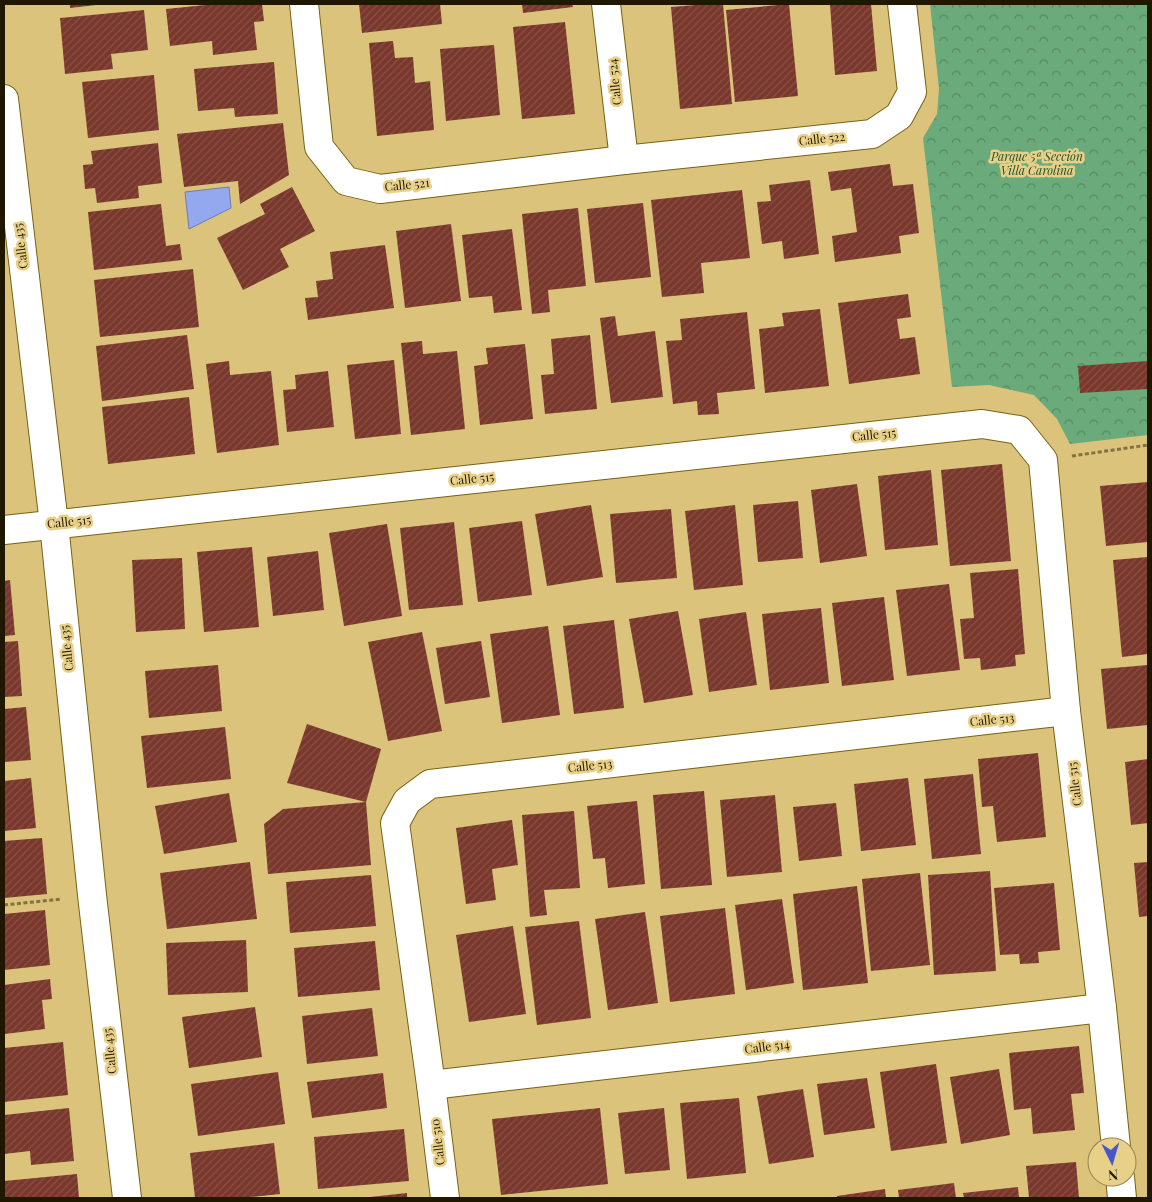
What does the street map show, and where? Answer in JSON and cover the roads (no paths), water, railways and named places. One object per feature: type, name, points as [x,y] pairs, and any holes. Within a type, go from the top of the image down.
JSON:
[{"type":"street","name":"Calle 521","points":[[304,4],[319,147],[346,181],[380,189],[624,160]]},
{"type":"street","name":"Calle 524","points":[[606,4],[624,160]]},
{"type":"street","name":"Calle 522","points":[[624,160],[872,134],[899,116],[912,92],[902,4]]},
{"type":"street","name":"Calle 435","points":[[4,99],[54,524],[92,895],[127,1198]]},
{"type":"street","name":"Calle 515","points":[[4,530],[982,424],[1019,430],[1043,460],[1066,711],[1102,1008],[1115,1137]]},
{"type":"street","name":"Calle 513","points":[[431,1085],[395,823],[407,801],[430,784],[1066,711]]},
{"type":"street","name":"Calle 514","points":[[431,1085],[1102,1008]]},
{"type":"street","name":"Calle 510","points":[[431,1085],[444,1198]]},
{"type":"water","points":[[229,187],[231,208],[189,229],[185,192]]},
{"type":"park label","name":"Parque 5ª Sección Villa Carolina","points":[[1037,164]]}]
